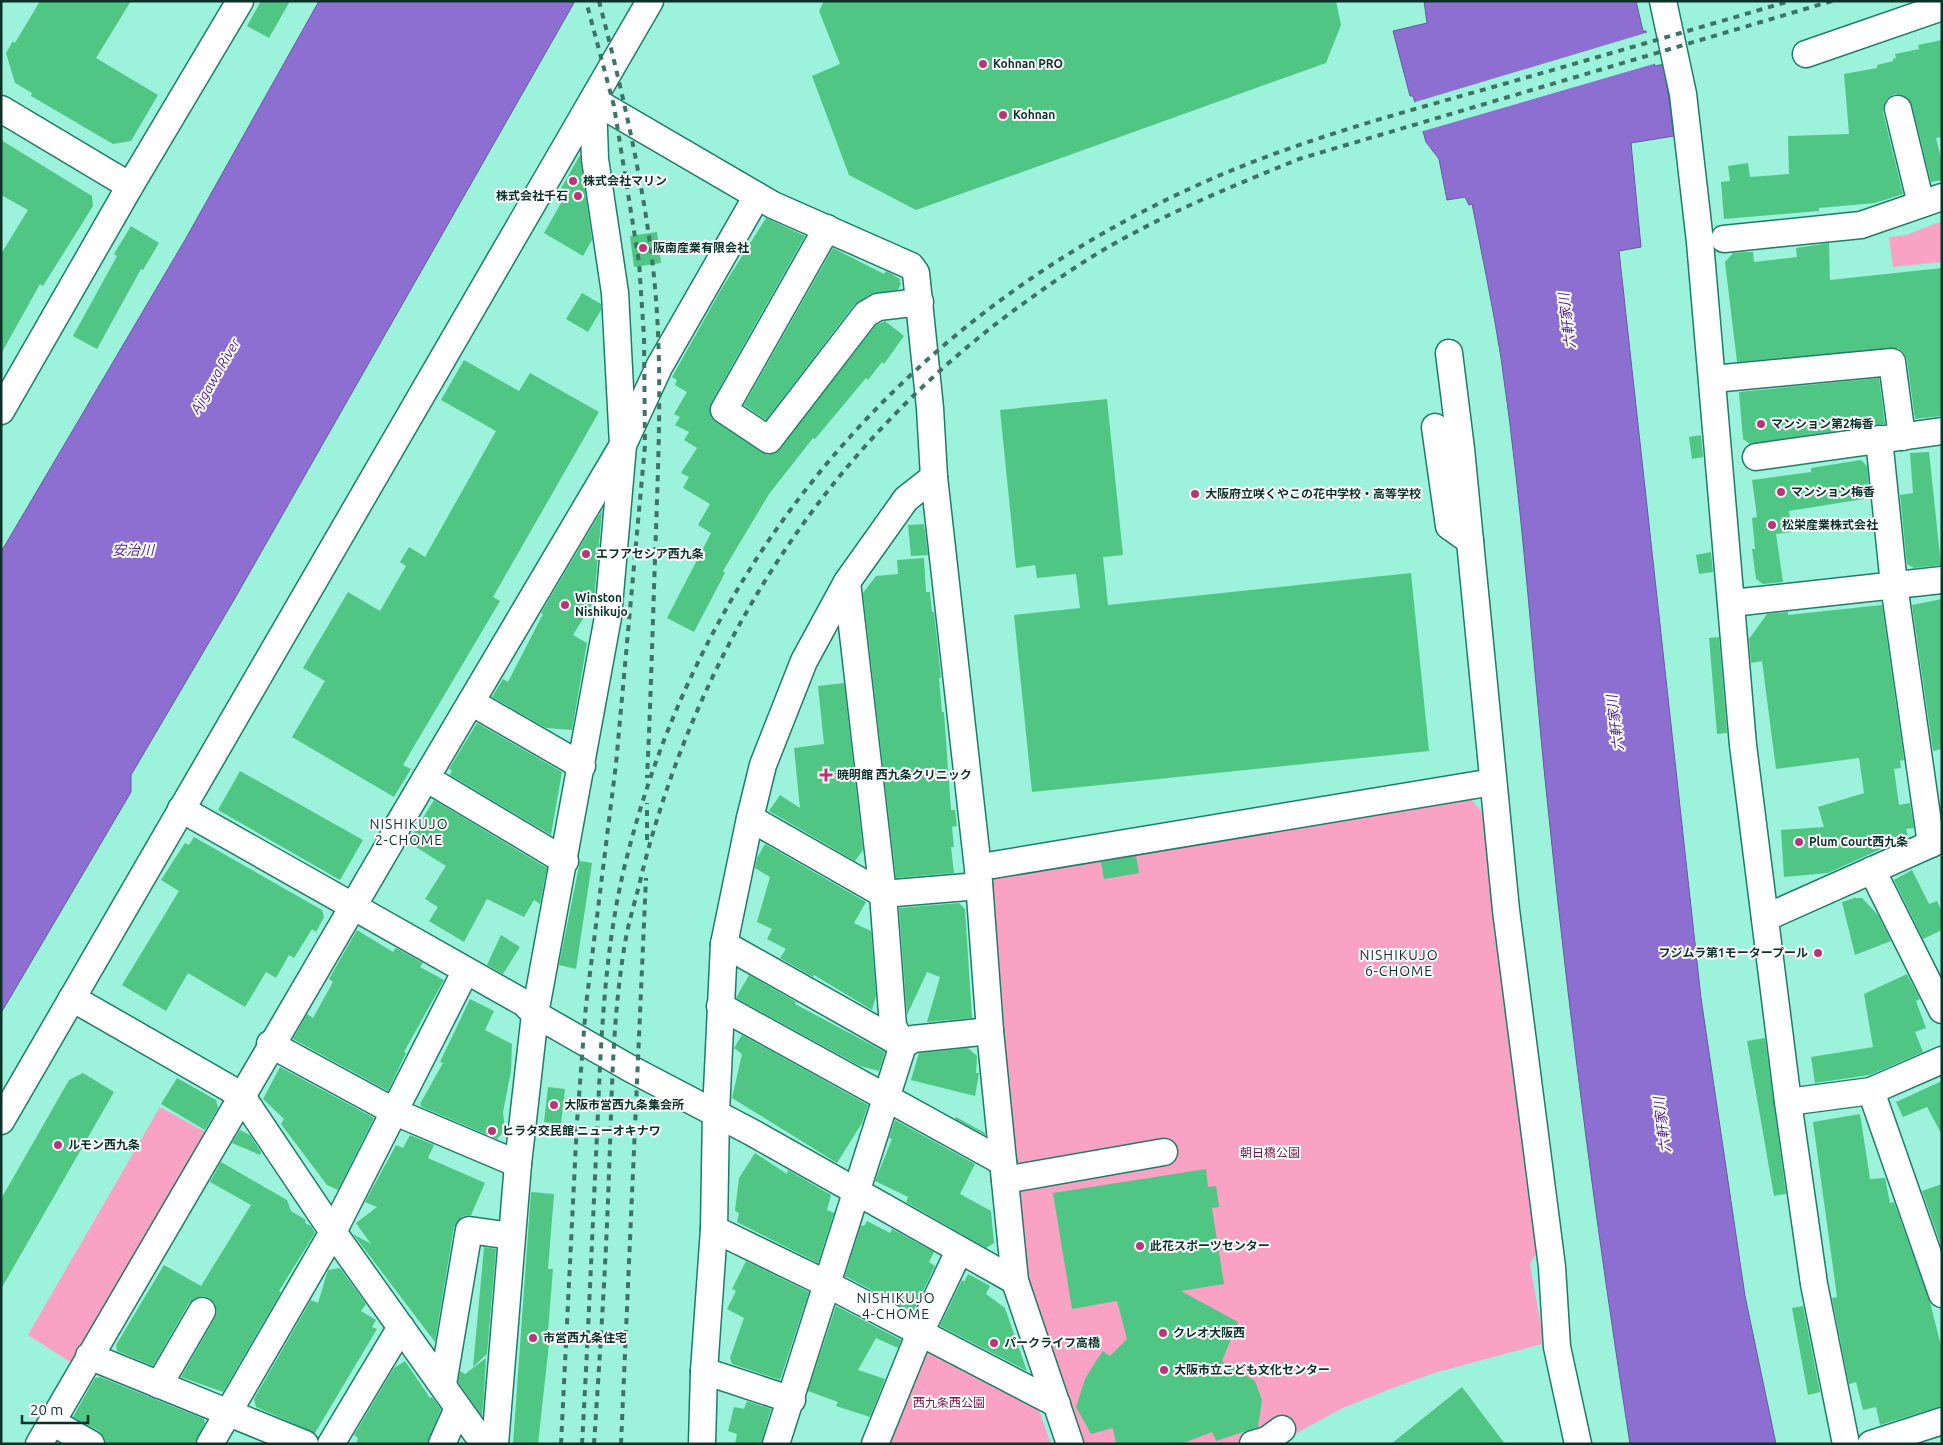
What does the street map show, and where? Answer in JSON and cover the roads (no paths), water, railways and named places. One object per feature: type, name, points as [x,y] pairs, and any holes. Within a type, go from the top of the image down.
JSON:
[{"type":"street","points":[[1,411],[130,186],[240,1]]},
{"type":"street","points":[[1,1121],[650,1]]},
{"type":"street","points":[[1663,1],[1683,94],[1713,379],[1743,745],[1788,1102],[1814,1284],[1846,1444]]},
{"type":"street","points":[[1806,54],[1942,6]]},
{"type":"street","points":[[593,100],[757,196],[911,266],[916,273],[930,408],[934,477],[986,876],[990,1031],[1015,1281],[1070,1444]]},
{"type":"street","points":[[495,1444],[511,1236],[535,1014],[565,861],[608,617],[623,445],[615,293],[595,159],[593,100]]},
{"type":"street","points":[[1724,239],[1861,224],[1931,200],[1898,108]]},
{"type":"street","points":[[1,109],[130,186]]},
{"type":"street","points":[[92,1444],[46,1433],[270,1044],[354,905],[470,702],[623,445],[659,367],[757,196]]},
{"type":"street","points":[[827,228],[724,410],[769,440],[866,314],[878,307],[920,302]]},
{"type":"street","points":[[1448,353],[1470,541],[1506,910],[1552,1267],[1557,1347],[1578,1444]]},
{"type":"street","points":[[1713,379],[1892,362],[1891,438],[1894,585],[1936,841],[1765,918]]},
{"type":"street","points":[[1435,426],[1449,526],[1470,541]]},
{"type":"street","points":[[1756,457],[1942,431]]},
{"type":"street","points":[[702,1444],[704,1371],[714,1229],[716,1112],[724,944],[750,818],[763,765],[804,661],[847,582],[906,499],[934,477]]},
{"type":"street","points":[[1732,603],[1942,580]]},
{"type":"street","points":[[847,582],[883,894],[893,1026],[903,1045]]},
{"type":"street","points":[[470,702],[582,766]]},
{"type":"street","points":[[426,778],[565,861]]},
{"type":"street","points":[[750,818],[883,894],[1493,782]]},
{"type":"street","points":[[181,809],[354,905],[465,972],[524,1003],[535,1014],[674,1093],[716,1112],[1015,1281]]},
{"type":"street","points":[[1872,870],[1942,1010]]},
{"type":"street","points":[[724,944],[903,1045]]},
{"type":"street","points":[[210,1444],[333,1232],[465,972]]},
{"type":"street","points":[[72,998],[241,1095],[333,1232],[484,1444]]},
{"type":"street","points":[[720,1006],[886,1099],[1004,1171],[1164,1152]]},
{"type":"street","points":[[776,1444],[792,1400],[903,1045],[913,1038],[990,1031]]},
{"type":"street","points":[[270,1044],[395,1112],[518,1164]]},
{"type":"street","points":[[1788,1102],[1871,1091],[1942,1060]]},
{"type":"street","points":[[1871,1091],[1942,1294]]},
{"type":"street","points":[[714,1229],[827,1284],[1057,1404]]},
{"type":"street","points":[[442,1384],[469,1230],[511,1236]]},
{"type":"street","points":[[876,1444],[920,1333],[959,1251]]},
{"type":"street","points":[[159,1385],[202,1311]]},
{"type":"street","points":[[331,1444],[401,1327]]},
{"type":"street","points":[[89,1356],[305,1444]]},
{"type":"street","points":[[704,1371],[792,1400]]},
{"type":"street","points":[[442,1444],[458,1408]]},
{"type":"street","points":[[1871,1444],[1942,1421]]},
{"type":"street","points":[[1253,1444],[1267,1440],[1282,1429]]},
{"type":"water","name":"安治川","points":[[319,1],[575,1],[235,598],[131,775],[131,792],[1,1013],[1,552],[185,240]]},
{"type":"water","name":"六軒家川","points":[[1424,1],[1636,1],[1643,31],[1646,31],[1655,66],[1664,64],[1674,136],[1631,143],[1641,247],[1619,251],[1701,998],[1745,1296],[1776,1444],[1630,1444],[1596,1213],[1576,1059],[1544,768],[1516,475],[1498,339],[1472,204],[1469,205],[1465,197],[1447,200],[1439,159],[1426,142],[1413,96],[1410,96],[1393,31],[1427,23]]},
{"type":"railway","points":[[561,1444],[577,1122],[586,1005],[616,764],[645,445],[644,337],[639,262],[614,106],[586,1]]},
{"type":"railway","points":[[599,1],[623,97],[642,194],[652,259],[658,326],[658,462],[647,778]]},
{"type":"railway","points":[[582,1444],[605,991],[614,919],[629,849],[665,738],[713,633],[772,536],[841,447],[920,366],[1008,295],[1105,232],[1209,180],[1278,152],[1349,129],[1790,1]]},
{"type":"railway","points":[[594,1444],[601,1342],[617,1000],[631,916],[668,787],[700,704],[739,625],[785,550],[837,480],[895,414],[960,353],[1068,272],[1152,223],[1214,194],[1299,159],[1832,1]]},
{"type":"railway","points":[[647,803],[647,840]]},
{"type":"railway","points":[[621,1444],[646,878]]},
{"type":"place","name":"Kohnan PRO","points":[[983,64]]},
{"type":"place","name":"Kohnan","points":[[1003,115]]},
{"type":"place","name":"株式会社マリン","points":[[573,181]]},
{"type":"place","name":"株式会社千石","points":[[578,196]]},
{"type":"place","name":"阪南産業有限会社","points":[[643,248]]},
{"type":"place","name":"マンション第2梅香","points":[[1761,424]]},
{"type":"place","name":"マンション梅香","points":[[1781,492]]},
{"type":"place","name":"大阪府立咲くやこの花中学校・高等学校","points":[[1195,494]]},
{"type":"place","name":"松栄産業株式会社","points":[[1772,525]]},
{"type":"place","name":"エフアセシア西九条","points":[[586,554]]},
{"type":"place","name":"Winston Nishikujo","points":[[565,605]]},
{"type":"place","name":"暁明館 西九条クリニック","points":[[826,775]]},
{"type":"place","name":"Plum Court西九条","points":[[1799,842]]},
{"type":"place","name":"フジムラ第1モータープール","points":[[1818,953]]},
{"type":"place","name":"大阪市営西九条集会所","points":[[554,1105]]},
{"type":"place","name":"ヒラタ交民館 ニューオキナワ","points":[[492,1131]]},
{"type":"place","name":"ルモン西九条","points":[[58,1145]]},
{"type":"place","name":"此花スポーツセンター","points":[[1140,1246]]},
{"type":"place","name":"クレオ大阪西","points":[[1163,1333]]},
{"type":"place","name":"市営西九条住宅","points":[[533,1338]]},
{"type":"place","name":"パークライフ高橋","points":[[994,1343]]},
{"type":"place","name":"大阪市立こども文化センター","points":[[1164,1370]]},
{"type":"district","name":"NISHIKUJO 2-CHOME","points":[[409,832]]},
{"type":"district","name":"NISHIKUJO 6-CHOME","points":[[1399,964]]},
{"type":"district","name":"NISHIKUJO 4-CHOME","points":[[896,1306]]},
{"type":"water label","name":"Ajigawa River","points":[[215,376]]},
{"type":"park label","name":"朝日橋公園","points":[[1270,1153]]},
{"type":"park label","name":"西九条西公園","points":[[949,1403]]}]
